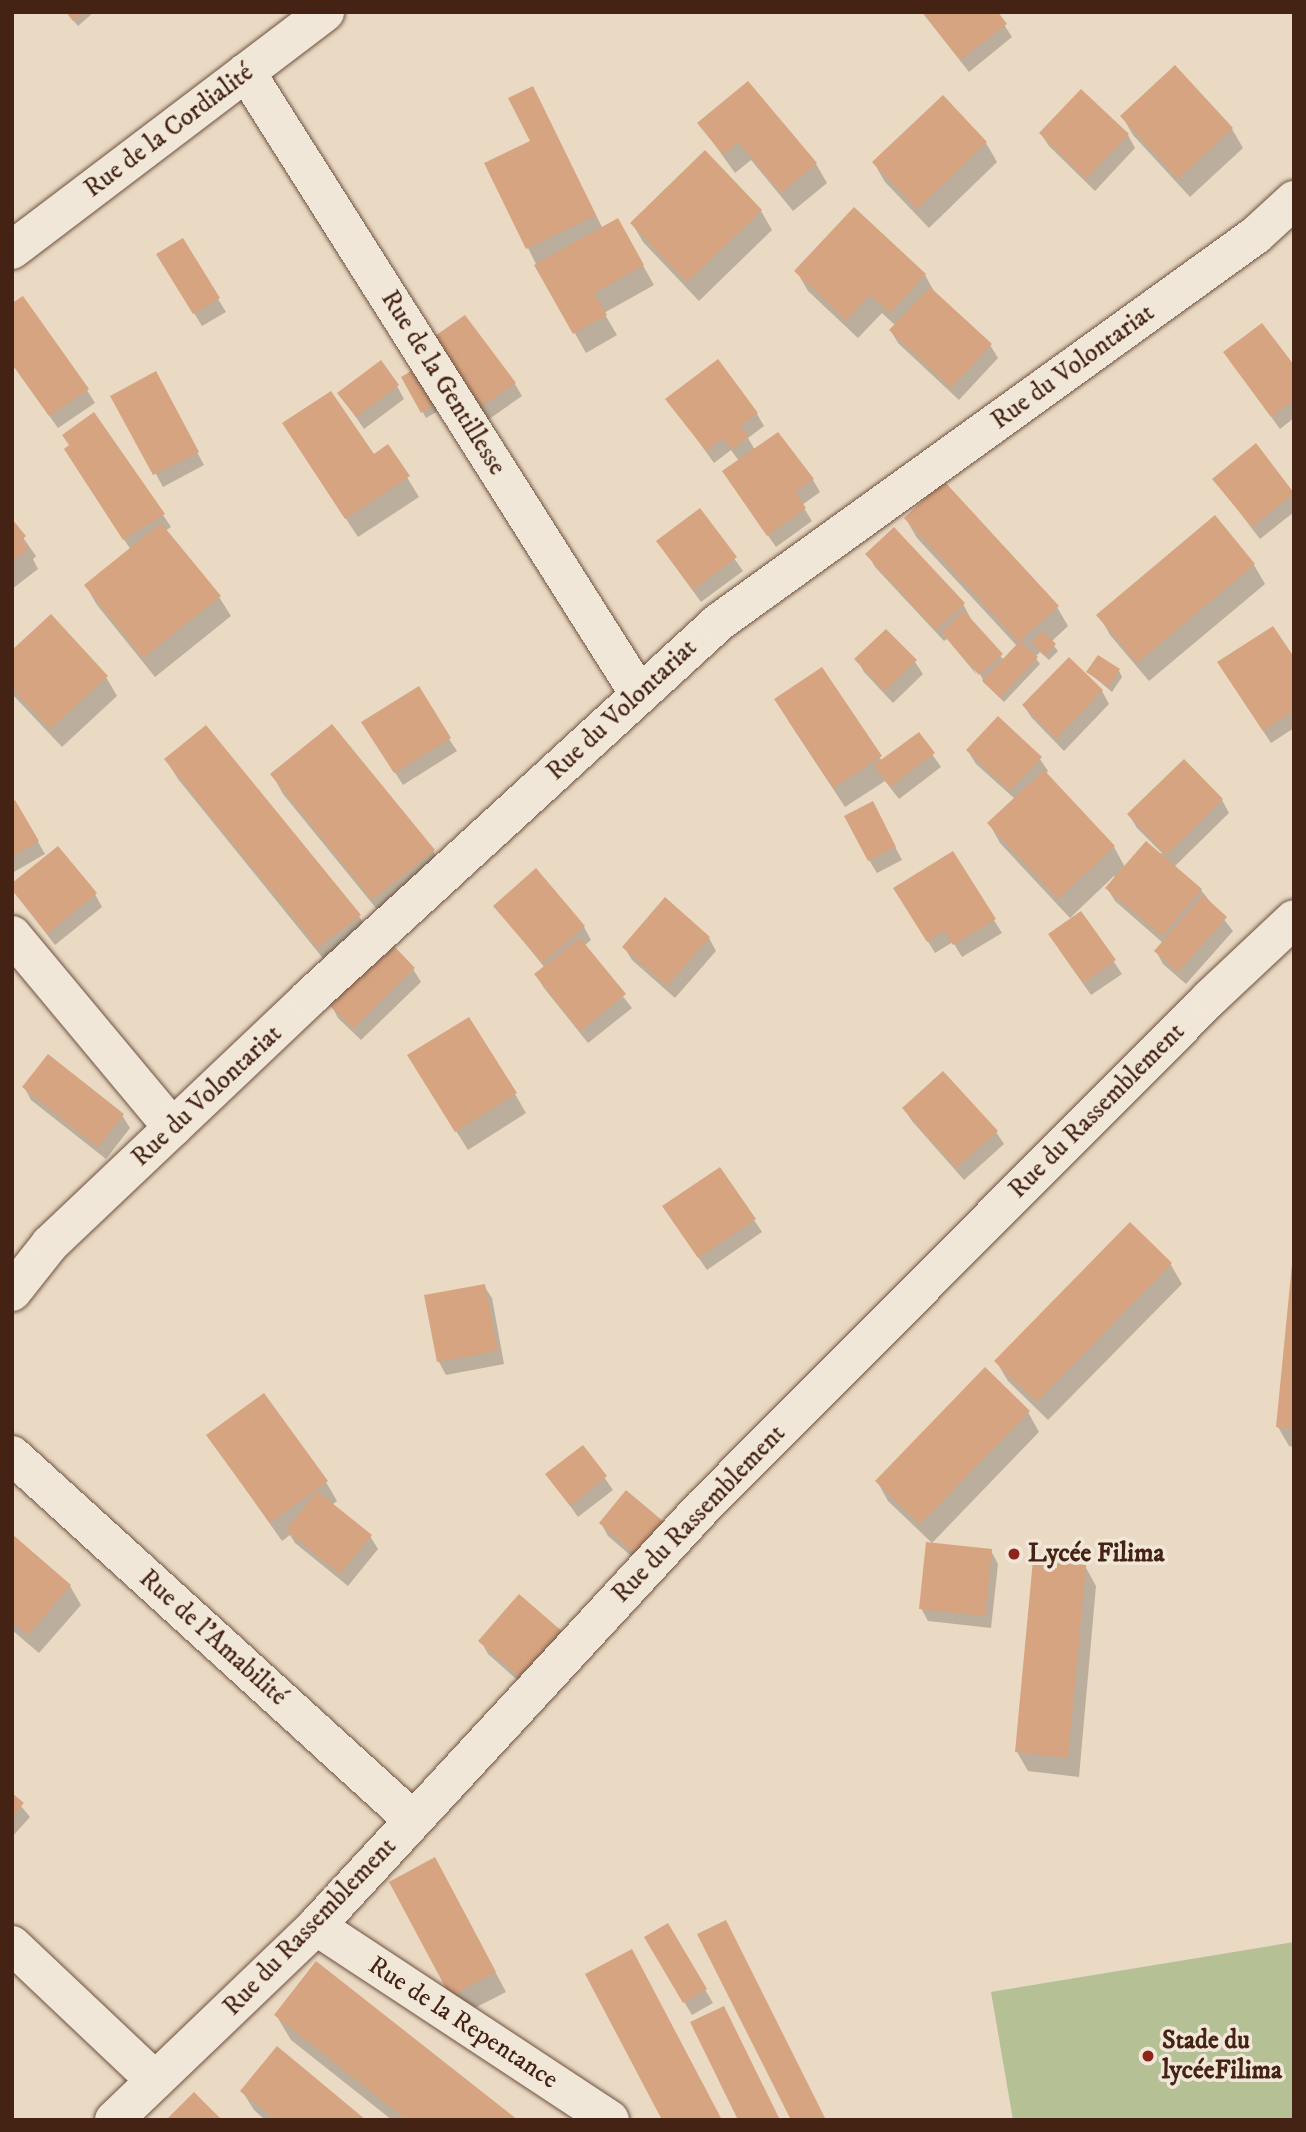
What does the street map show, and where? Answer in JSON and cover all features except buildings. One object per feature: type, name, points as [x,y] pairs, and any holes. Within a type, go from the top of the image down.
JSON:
[{"type":"street","name":"Rue de la Cordialité","points":[[12,250],[325,12]]},
{"type":"street","name":"Rue de la Gentillesse","points":[[246,72],[639,694]]},
{"type":"street","name":"Rue du Volontariat","points":[[12,1292],[50,1244],[719,622],[1256,235],[1294,200]]},
{"type":"street","name":"Rue du Rassemblement","points":[[114,2120],[316,1926],[701,1509],[1210,998],[1294,919]]},
{"type":"street","points":[[12,935],[173,1128]]},
{"type":"street","name":"Rue de l'Amabilité","points":[[12,1455],[413,1820]]},
{"type":"street","name":"Rue de la Repentance","points":[[316,1926],[610,2120]]},
{"type":"street","points":[[12,1945],[155,2080]]},
{"type":"green space","name":"Stade du lycéeFilima","points":[[1294,1942],[1294,2120],[1013,2120],[991,1992]]},
{"type":"place","name":"Lycée Filima","points":[[1014,1554]]},
{"type":"place","name":"Stade du lycéeFilima","points":[[1148,2056]]}]
